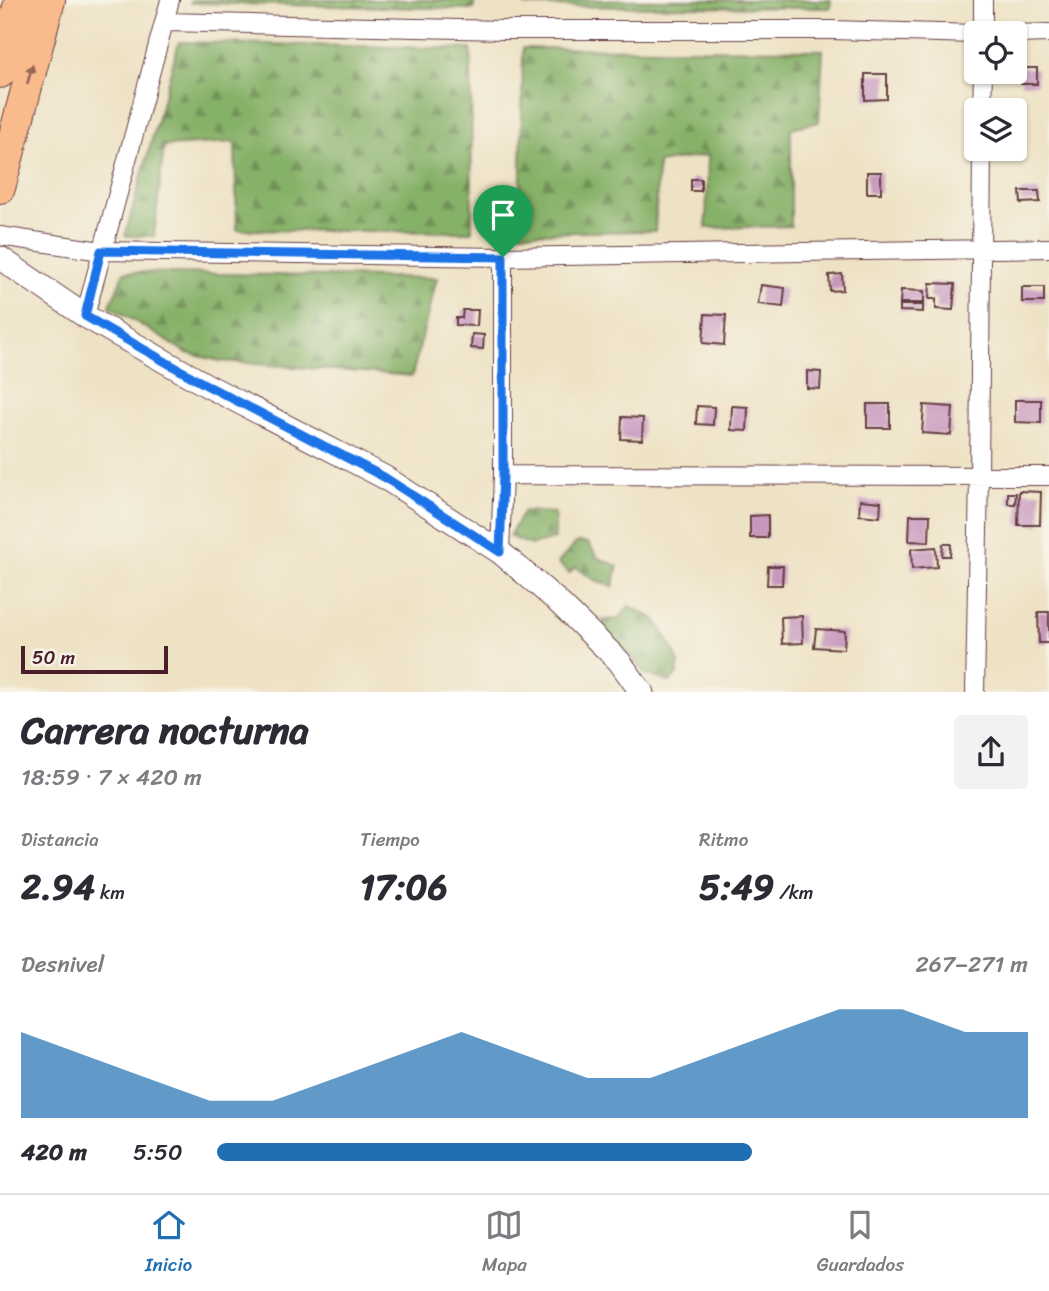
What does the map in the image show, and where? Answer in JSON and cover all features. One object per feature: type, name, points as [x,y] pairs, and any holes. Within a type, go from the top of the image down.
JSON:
[{"type":"highway","points":[[0,73],[20,0]]},
{"type":"highway","points":[[0,188],[50,0]]},
{"type":"street","points":[[85,316],[170,0]]},
{"type":"street","points":[[983,0],[983,21]]},
{"type":"street","points":[[164,22],[502,30],[831,30],[964,34]]},
{"type":"street","points":[[1027,34],[1049,33]]},
{"type":"street","points":[[975,692],[982,161]]},
{"type":"street","points":[[0,236],[101,251],[503,257],[1049,248]]},
{"type":"street","points":[[500,552],[503,475],[503,257]]},
{"type":"street","points":[[0,258],[85,316],[208,386],[384,477],[500,552],[555,599],[619,661],[642,692]]},
{"type":"street","points":[[503,475],[1049,476]]},
{"type":"green space","points":[[191,0],[474,0],[474,9],[190,3]]},
{"type":"green space","points":[[524,0],[831,0],[830,8],[525,6]]},
{"type":"green space","points":[[179,42],[471,49],[472,232],[237,230],[235,142],[164,146],[154,236],[125,236]]},
{"type":"green space","points":[[523,48],[823,50],[819,122],[791,128],[791,226],[706,228],[708,155],[658,163],[655,231],[520,233]]},
{"type":"green space","points":[[124,272],[437,278],[412,376],[220,361],[187,353],[110,306]]},
{"type":"green space","points":[[524,511],[555,513],[555,539],[531,545],[509,536]]},
{"type":"green space","points":[[577,542],[588,543],[598,558],[618,566],[613,587],[595,580],[575,567],[569,573],[558,563]]},
{"type":"green space","points":[[629,606],[655,619],[672,647],[679,663],[677,674],[670,682],[645,674],[626,650],[612,649],[604,636],[603,620],[619,619]]},
{"type":"building","points":[[1027,68],[1037,68],[1037,84],[1027,84]]},
{"type":"building","points":[[865,74],[887,74],[887,99],[865,100]]},
{"type":"building","points":[[867,172],[881,172],[881,193],[867,193]]},
{"type":"building","points":[[691,179],[701,179],[701,191],[691,191]]},
{"type":"building","points":[[1020,191],[1039,191],[1040,202],[1021,203]]},
{"type":"building","points":[[842,274],[843,290],[830,291],[829,275]]},
{"type":"building","points":[[930,283],[955,284],[953,310],[936,309],[936,299],[929,299]]},
{"type":"building","points":[[761,285],[785,288],[783,307],[758,304]]},
{"type":"building","points":[[1022,287],[1044,287],[1044,302],[1022,302]]},
{"type":"building","points":[[901,290],[924,291],[924,303],[900,303]]},
{"type":"building","points":[[900,305],[923,305],[923,312],[900,311]]},
{"type":"building","points":[[463,310],[478,310],[477,326],[456,325],[456,318],[462,318]]},
{"type":"building","points":[[705,314],[726,315],[724,345],[703,343]]},
{"type":"building","points":[[472,334],[484,335],[483,349],[471,348]]},
{"type":"building","points":[[807,371],[821,372],[820,389],[807,388]]},
{"type":"building","points":[[1015,400],[1041,400],[1041,423],[1015,422]]},
{"type":"building","points":[[867,404],[890,404],[890,428],[867,428]]},
{"type":"building","points":[[924,405],[953,407],[951,435],[922,433]]},
{"type":"building","points":[[697,406],[714,407],[713,425],[696,424]]},
{"type":"building","points":[[732,406],[748,407],[747,431],[731,430]]},
{"type":"building","points":[[622,417],[643,418],[642,440],[621,439]]},
{"type":"building","points":[[1019,491],[1041,492],[1040,525],[1018,525]]},
{"type":"building","points":[[1008,493],[1016,493],[1015,504],[1008,504]]},
{"type":"building","points":[[860,500],[881,502],[880,517],[859,515]]},
{"type":"building","points":[[768,515],[768,538],[750,538],[750,516]]},
{"type":"building","points":[[910,515],[930,515],[929,542],[909,541]]},
{"type":"building","points":[[943,544],[951,544],[950,556],[942,556]]},
{"type":"building","points":[[936,547],[937,567],[912,569],[911,549]]},
{"type":"building","points":[[768,566],[783,566],[782,585],[767,585]]},
{"type":"building","points":[[1038,612],[1049,612],[1049,643],[1039,643]]},
{"type":"building","points":[[802,616],[803,643],[782,644],[781,617]]},
{"type":"building","points":[[816,629],[845,631],[844,649],[814,647]]},
{"type":"route","points":[[101,251],[503,257],[503,475],[500,552],[384,477],[208,386],[85,316],[101,251]]}]
